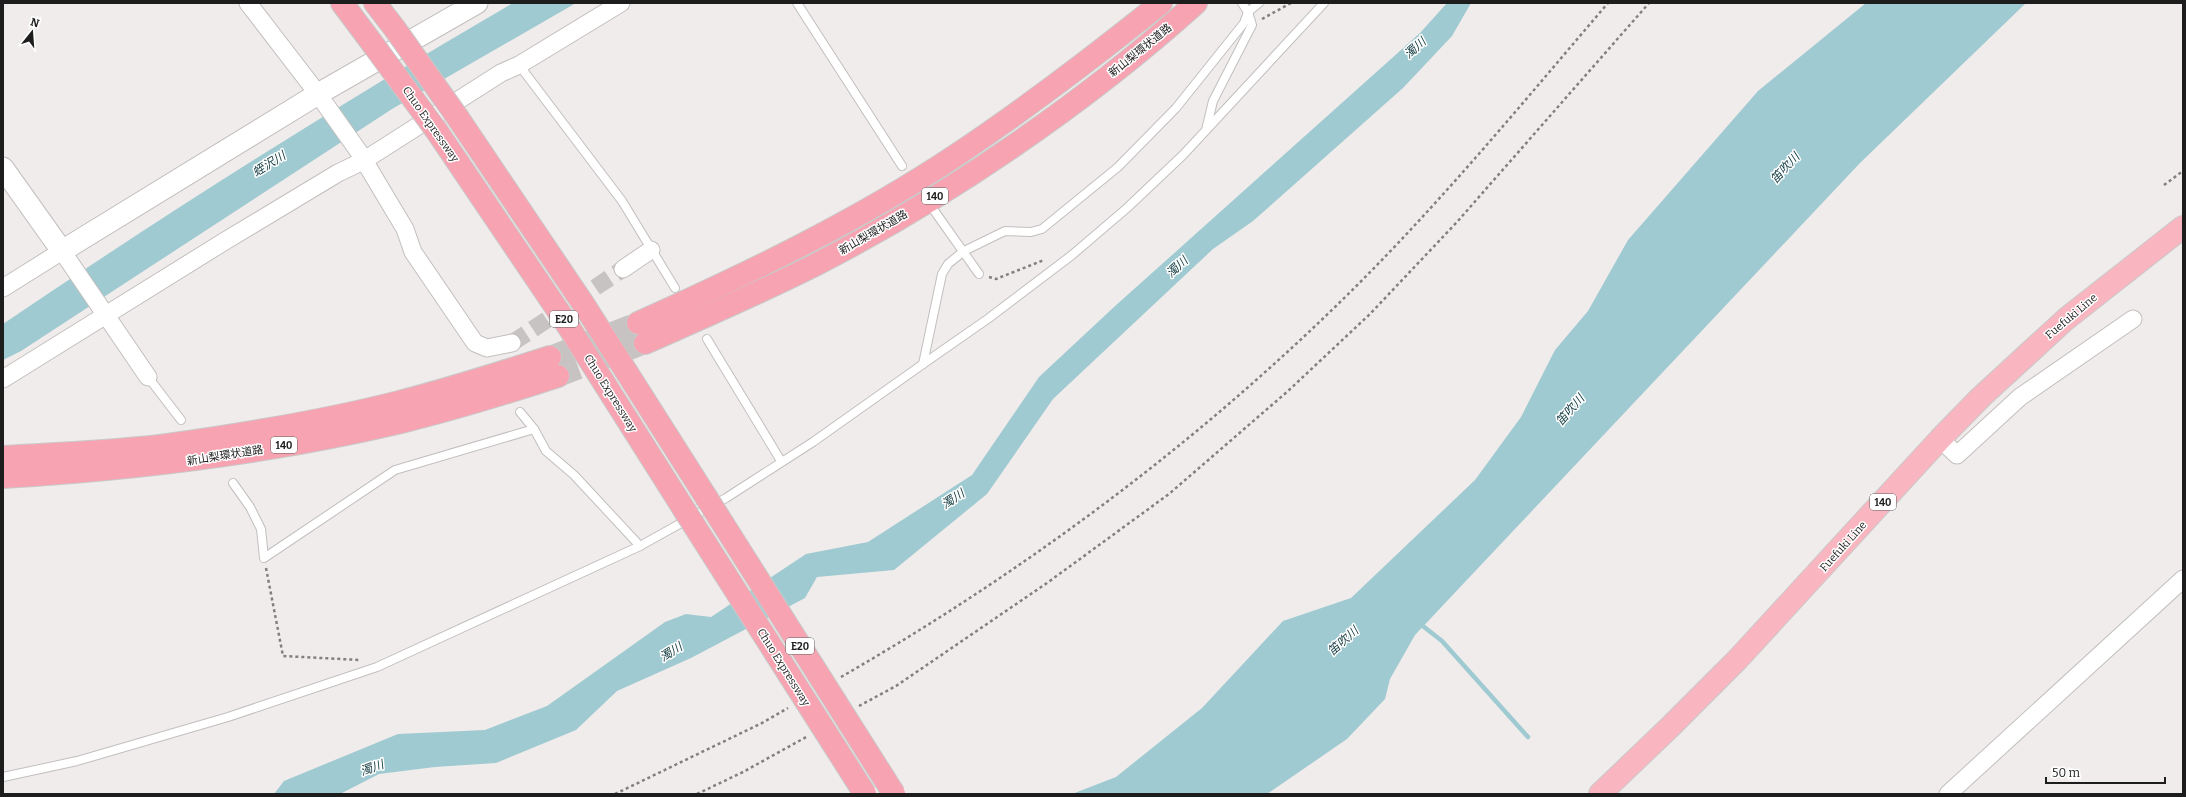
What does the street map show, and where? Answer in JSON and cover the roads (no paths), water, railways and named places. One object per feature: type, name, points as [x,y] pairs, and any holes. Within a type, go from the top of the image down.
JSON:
[{"type":"highway","name":"Chuo Expressway","points":[[342,3],[436,130],[563,318],[865,794]]},
{"type":"highway","name":"E20","points":[[375,3],[458,118],[584,305],[894,794]]},
{"type":"highway","name":"新山梨環状道路","points":[[1161,3],[1101,51],[957,155],[878,202],[801,245],[718,287],[642,333],[729,306],[815,265],[891,223],[965,178],[1039,128],[1113,72],[1196,3]]},
{"type":"highway","name":"Fuefuki Line","points":[[1600,794],[1737,660],[1940,439],[1981,397],[2066,319],[2183,227]]},
{"type":"highway","name":"新山梨環状道路","points":[[3,457],[159,446],[305,423],[554,367],[480,400],[401,422],[254,451],[159,465],[3,477]]},
{"type":"street","points":[[248,3],[321,98],[361,157],[404,229],[413,252],[474,343],[487,352],[512,343]]},
{"type":"street","points":[[3,288],[66,257],[476,3]]},
{"type":"street","points":[[3,379],[104,310],[338,173],[361,157],[501,74],[519,65],[621,3]]},
{"type":"street","points":[[3,168],[104,310],[148,377]]},
{"type":"street","points":[[623,269],[651,250]]},
{"type":"street","points":[[1940,439],[1957,455],[2020,397],[2133,319]]},
{"type":"street","points":[[1948,794],[2183,580]]},
{"type":"lane","points":[[797,3],[902,166]]},
{"type":"lane","points":[[1206,130],[1213,101],[1252,25],[1248,12],[1242,3]]},
{"type":"lane","points":[[923,364],[942,274],[948,264],[964,251],[1005,232],[1031,232],[1042,230],[1118,167],[1176,108],[1244,23],[1248,12],[1259,3]]},
{"type":"lane","points":[[3,777],[77,761],[228,718],[377,667],[640,546],[726,498],[781,461],[813,442],[989,318],[1072,255],[1127,208],[1183,155],[1324,3]]},
{"type":"lane","points":[[519,65],[622,201],[675,288]]},
{"type":"lane","points":[[934,209],[979,274]]},
{"type":"lane","points":[[707,340],[781,461]]},
{"type":"lane","points":[[148,377],[181,420]]},
{"type":"lane","points":[[520,412],[534,428],[546,451],[574,475],[640,546]]},
{"type":"lane","points":[[233,484],[250,507],[261,529],[264,558],[395,470],[534,428]]},
{"type":"water","name":"蛭沢川","points":[[513,3],[576,3],[392,109],[21,351],[3,360],[3,324],[129,240],[255,159],[383,80]]},
{"type":"water","name":"濁川","points":[[1447,3],[1471,3],[1452,36],[1403,88],[1253,221],[1213,249],[1053,399],[987,494],[894,570],[817,577],[805,598],[691,658],[617,691],[576,730],[496,763],[435,767],[379,774],[340,794],[274,794],[284,781],[398,734],[485,730],[547,706],[665,622],[686,614],[711,617],[806,554],[868,542],[972,475],[1039,377],[1114,307],[1420,33]]},
{"type":"water","name":"笛吹川","points":[[1866,3],[2026,3],[1860,163],[1415,635],[1390,679],[1385,699],[1347,739],[1267,794],[1072,794],[1116,777],[1202,708],[1283,621],[1351,598],[1475,480],[1521,417],[1555,350],[1588,311],[1628,240],[1758,91]]},
{"type":"waterway","points":[[1419,623],[1442,641],[1528,737]]},
{"type":"tunnel","points":[[512,343],[623,269]]},
{"type":"tunnel","points":[[550,357],[638,323]]},
{"type":"tunnel","points":[[558,376],[645,343]]}]
